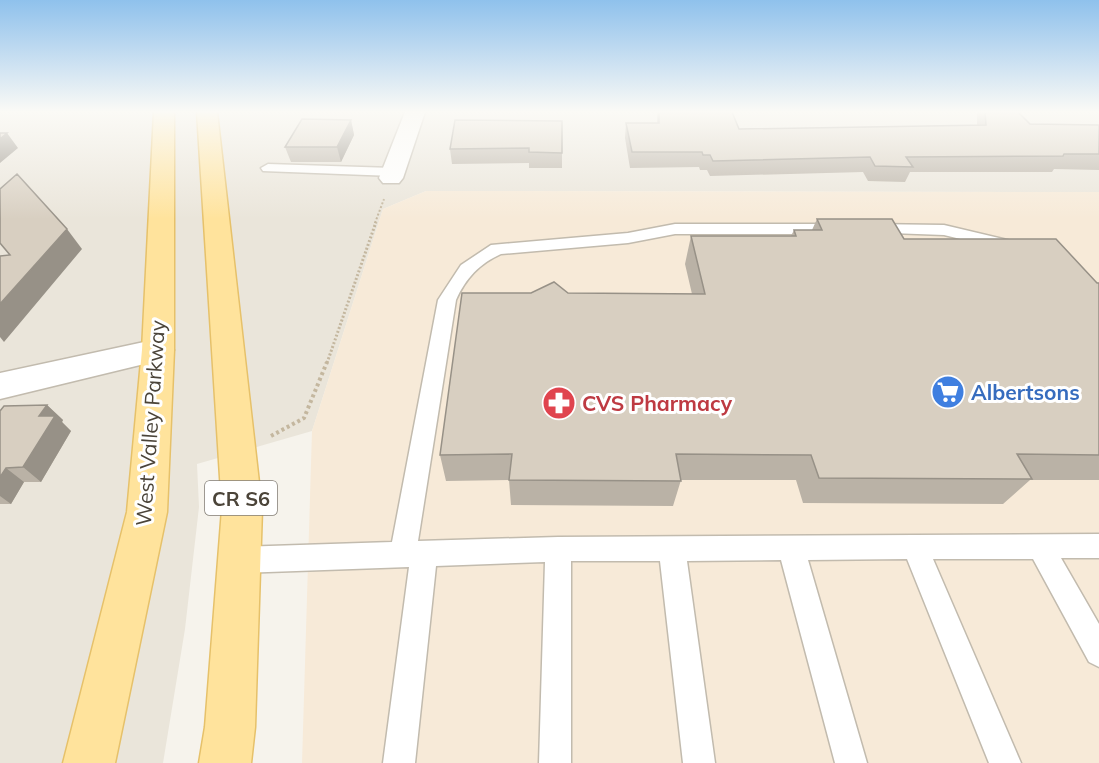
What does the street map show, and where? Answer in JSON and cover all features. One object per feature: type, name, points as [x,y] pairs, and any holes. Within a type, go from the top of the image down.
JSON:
[{"type":"main road","name":"West Valley Parkway","points":[[89,763],[147,512],[158,350],[163,148]]},
{"type":"main road","name":"CR S6","points":[[210,148],[242,509],[231,727],[225,763]]},
{"type":"street","points":[[392,175],[402,148]]},
{"type":"street","points":[[0,386],[158,350]]},
{"type":"lane","points":[[268,168],[392,175]]},
{"type":"lane","points":[[399,763],[414,553],[447,300],[455,281],[481,256],[498,249],[628,238],[675,229],[944,230],[998,242],[1030,255]]},
{"type":"lane","points":[[1040,546],[1099,652]]},
{"type":"lane","points":[[239,560],[558,549],[1099,546]]},
{"type":"lane","points":[[915,547],[1005,763]]},
{"type":"lane","points":[[672,548],[699,763]]},
{"type":"lane","points":[[791,548],[850,763]]},
{"type":"lane","points":[[555,763],[558,549]]},
{"type":"path","points":[[237,451],[290,428],[304,418],[317,391],[392,175]]},
{"type":"shaded area","points":[[0,148],[1099,148],[1099,192],[426,191],[383,209],[312,431],[197,464],[199,507],[185,629],[163,763],[0,763]]},
{"type":"shaded area","points":[[426,191],[1099,192],[1099,763],[302,763],[312,431],[383,209]]},
{"type":"building","points":[[450,148],[562,148],[562,153],[529,152],[529,148]]},
{"type":"building","points":[[631,148],[1099,148],[1099,154],[1064,154],[1063,156],[906,157],[913,167],[875,166],[870,157],[713,161],[710,155],[703,155],[702,152],[632,152]]},
{"type":"building","points":[[17,174],[67,229],[0,304],[0,256],[10,255],[0,243],[0,189]]},
{"type":"building","points":[[817,219],[892,219],[904,239],[1056,239],[1099,283],[1099,455],[1017,454],[1032,479],[819,478],[811,455],[676,454],[681,481],[509,480],[512,454],[440,455],[462,293],[531,293],[554,282],[568,293],[705,294],[691,236],[796,236],[794,230],[822,230]]},
{"type":"building","points":[[47,405],[39,416],[55,416],[23,467],[6,468],[0,477],[0,411],[4,406]]},
{"type":"place","name":"Albertsons","points":[[948,392]]},
{"type":"place","name":"CVS Pharmacy","points":[[559,403]]}]
